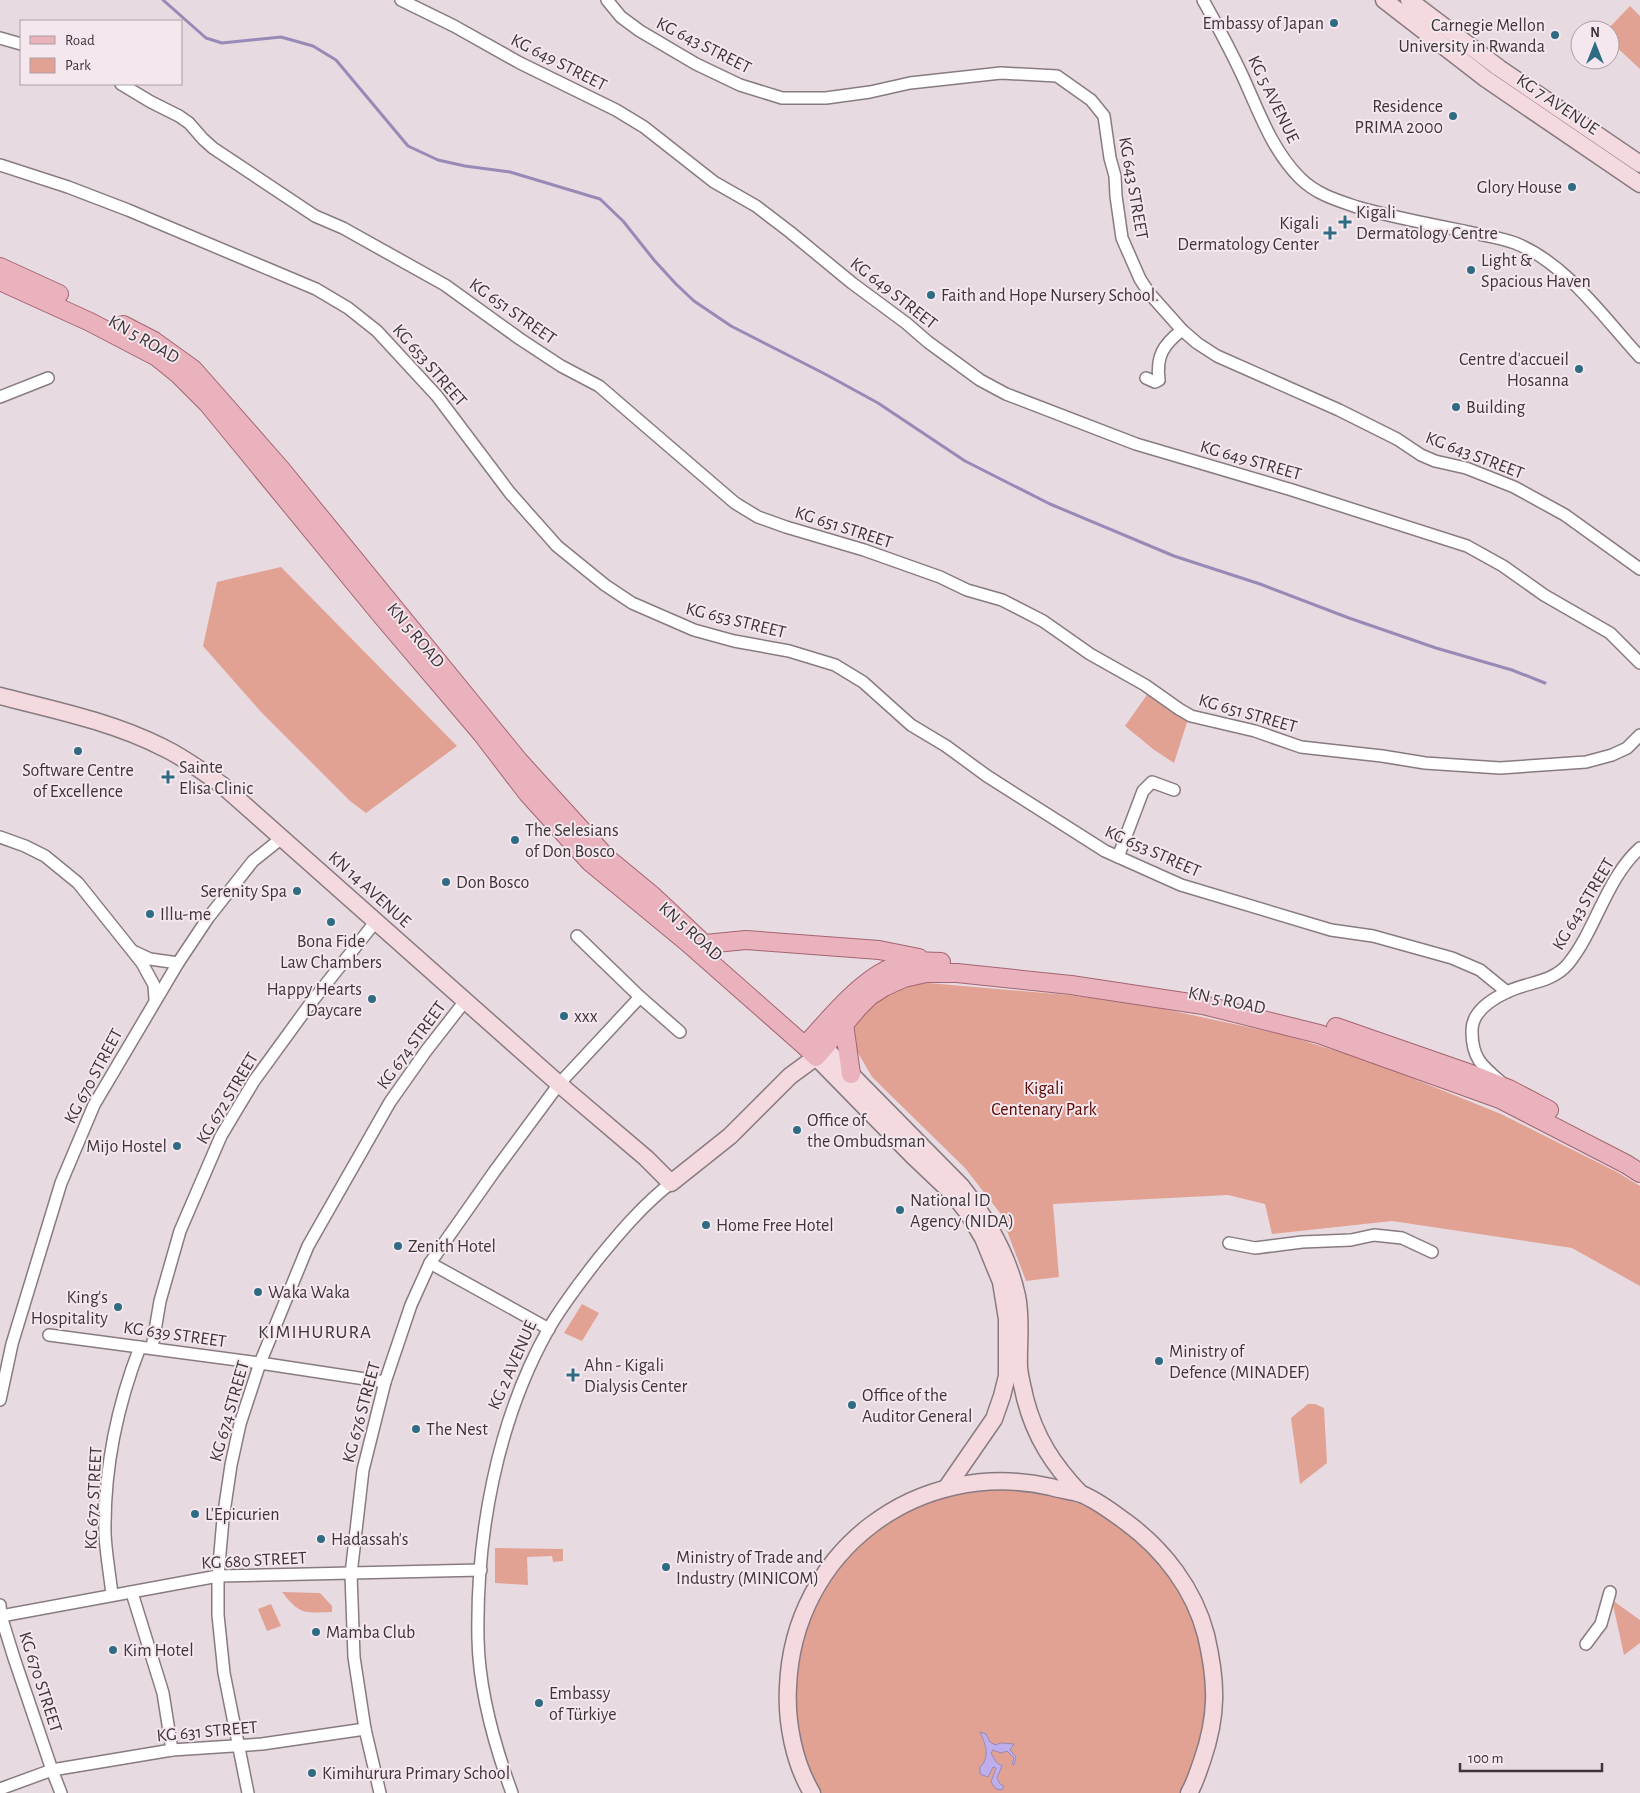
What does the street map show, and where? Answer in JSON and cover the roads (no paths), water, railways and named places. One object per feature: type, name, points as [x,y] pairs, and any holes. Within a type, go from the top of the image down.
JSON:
[{"type":"main road","name":"KG 7 AVENUE","points":[[1384,0],[1486,79],[1640,184]]},
{"type":"main road","name":"KG 7 AVENUE","points":[[1409,0],[1507,73],[1640,164]]},
{"type":"main road","name":"KN 5 ROAD","points":[[0,267],[154,341],[193,369],[280,468],[519,761],[607,858],[705,944],[815,1047]]},
{"type":"main road","name":"KN 5 ROAD","points":[[0,281],[45,300],[138,347],[169,365],[208,404],[381,615],[482,734],[528,794],[590,862],[815,1047]]},
{"type":"main road","name":"KN 14 AVENUE","points":[[0,696],[108,725],[137,735],[164,747],[222,785],[283,837],[559,1084],[646,1158],[671,1183]]},
{"type":"main road","points":[[705,944],[746,940],[879,950],[905,954],[932,962]]},
{"type":"main road","name":"KN 5 ROAD","points":[[815,1047],[857,991],[870,981],[900,965],[932,962],[964,963],[1084,976],[1193,992],[1332,1026],[1510,1089],[1640,1158]]},
{"type":"main road","name":"KN 5 ROAD","points":[[815,1047],[844,1024],[870,996],[904,978],[926,973],[957,973],[1032,981],[1203,1005],[1319,1034],[1500,1099],[1640,1173]]},
{"type":"main road","points":[[844,1024],[851,1074]]},
{"type":"main road","points":[[815,1047],[851,1074],[968,1213],[983,1238],[995,1264],[1003,1290],[1007,1319],[1007,1347],[1006,1376],[1002,1396],[994,1419],[947,1487]]},
{"type":"main road","points":[[815,1047],[904,1138],[961,1186],[980,1209],[996,1235],[1010,1268],[1020,1310],[1019,1369],[1031,1419],[1050,1456],[1066,1478],[1082,1494],[1109,1510],[1142,1534],[1169,1561],[1189,1592],[1203,1623],[1212,1663],[1214,1704],[1210,1736],[1194,1785],[1188,1793]]},
{"type":"main road","name":"KG 2 AVENUE","points":[[671,1183],[730,1136],[790,1076],[815,1047]]},
{"type":"main road","points":[[812,1793],[793,1746],[787,1706],[788,1664],[798,1624],[816,1585],[841,1551],[872,1523],[886,1514],[916,1498],[947,1487],[989,1481],[1030,1483],[1082,1494]]},
{"type":"street","name":"KG 649 STREET","points":[[401,0],[454,26],[520,63],[616,110],[644,127],[714,182],[756,206],[928,342],[980,380],[1006,394],[1136,444],[1292,490],[1467,546],[1486,556],[1544,595],[1610,633],[1640,663]]},
{"type":"street","name":"KG 643 STREET","points":[[607,0],[621,17],[640,31],[696,64],[740,85],[782,98],[826,98],[870,92],[910,83],[1001,73],[1057,76],[1090,100],[1104,116],[1110,158],[1115,176],[1122,238],[1140,279],[1182,330],[1197,343],[1217,356],[1339,410],[1397,439],[1421,455],[1436,462],[1466,468],[1514,487],[1565,515],[1640,569]]},
{"type":"street","name":"KG 5 AVENUE","points":[[1203,0],[1234,56],[1274,144],[1285,161],[1301,179],[1315,190],[1335,200],[1400,218],[1505,240],[1525,248],[1573,283],[1640,356]]},
{"type":"street","points":[[0,38],[20,44]]},
{"type":"street","name":"KG 651 STREET","points":[[123,85],[179,116],[213,148],[315,216],[342,228],[445,284],[520,339],[561,366],[598,386],[735,503],[750,512],[786,527],[864,550],[940,577],[967,590],[1002,600],[1043,621],[1090,654],[1145,685],[1191,716],[1255,731],[1301,747],[1382,756],[1424,764],[1500,768],[1586,762],[1612,755],[1627,748],[1640,734]]},
{"type":"street","name":"KG 653 STREET","points":[[0,164],[128,210],[316,289],[348,308],[377,331],[437,396],[510,493],[557,546],[632,603],[694,630],[734,641],[789,651],[836,665],[863,682],[911,725],[946,746],[987,776],[1105,851],[1118,857],[1181,885],[1332,930],[1373,936],[1452,958],[1480,970],[1507,992]]},
{"type":"street","points":[[1146,378],[1155,382],[1159,380],[1158,368],[1161,354],[1168,341],[1182,330]]},
{"type":"street","points":[[0,397],[48,378]]},
{"type":"street","points":[[1118,857],[1143,791],[1152,782],[1174,790]]},
{"type":"street","points":[[0,837],[45,856],[78,883],[135,952],[154,985],[155,999]]},
{"type":"street","name":"KG 670 STREET","points":[[0,1400],[12,1344],[62,1183],[94,1105],[155,999],[208,918],[253,861],[283,837]]},
{"type":"street","name":"KG 643 STREET","points":[[1510,1089],[1479,1063],[1472,1044],[1471,1024],[1475,1014],[1507,992],[1540,982],[1566,966],[1580,947],[1608,889],[1640,848]]},
{"type":"street","name":"KG 672 STREET","points":[[152,1348],[160,1301],[180,1231],[221,1136],[265,1066],[310,1004],[376,921]]},
{"type":"street","points":[[577,936],[640,997],[680,1032]]},
{"type":"street","points":[[135,952],[150,959],[178,963]]},
{"type":"street","name":"KG 676 STREET","points":[[380,1793],[365,1729],[354,1657],[351,1574],[363,1470],[385,1382],[412,1305],[430,1263],[559,1084],[640,997]]},
{"type":"street","name":"KG 674 STREET","points":[[248,1793],[219,1644],[218,1576],[223,1519],[240,1424],[260,1363],[308,1246],[390,1102],[426,1051],[465,1001]]},
{"type":"street","name":"KG 2 AVENUE","points":[[512,1793],[490,1726],[482,1682],[478,1640],[481,1570],[488,1506],[507,1426],[526,1376],[549,1329],[587,1273],[623,1228],[650,1199],[671,1183]]},
{"type":"street","points":[[1229,1243],[1255,1248],[1302,1242],[1351,1240],[1374,1235],[1402,1238],[1432,1252]]},
{"type":"street","points":[[430,1263],[549,1329]]},
{"type":"street","name":"KG 639 STREET","points":[[49,1335],[260,1363],[385,1382]]},
{"type":"street","name":"KG 672 STREET","points":[[112,1596],[105,1535],[110,1454],[124,1395],[140,1347]]},
{"type":"street","name":"KG 680 STREET","points":[[1,1611],[132,1593],[218,1576],[481,1570]]},
{"type":"street","points":[[1586,1644],[1600,1624],[1610,1592]]},
{"type":"street","points":[[132,1593],[163,1693],[172,1750]]},
{"type":"street","name":"KG 670 STREET","points":[[1,1611],[61,1793]]},
{"type":"street","name":"KG 631 STREET","points":[[0,1789],[52,1770],[172,1750],[240,1746],[365,1729]]},
{"type":"waterway","points":[[163,0],[206,38],[222,43],[281,37],[313,46],[336,60],[408,146],[438,160],[510,172],[600,199],[623,221],[654,260],[694,301],[731,326],[878,403],[965,461],[1050,504],[1174,556],[1260,584],[1349,618],[1436,648],[1512,670],[1545,683]]},
{"type":"place","name":"Embassy of Japan","points":[[1334,23]]},
{"type":"place","name":"Carnegie Mellon University in Rwanda","points":[[1555,35]]},
{"type":"place","name":"Residence PRIMA 2000","points":[[1453,116]]},
{"type":"place","name":"Glory House","points":[[1572,187]]},
{"type":"place","name":"Kigali Dermatology Centre","points":[[1345,222]]},
{"type":"place","name":"Kigali Dermatology Center","points":[[1330,233]]},
{"type":"place","name":"Light & Spacious Haven","points":[[1471,270]]},
{"type":"place","name":"Faith and Hope Nursery School.","points":[[931,295]]},
{"type":"place","name":"Centre d'accueil Hosanna","points":[[1579,369]]},
{"type":"place","name":"Building","points":[[1456,407]]},
{"type":"place","name":"Software Centre of Excellence","points":[[78,751]]},
{"type":"place","name":"Sainte Elisa Clinic","points":[[168,777]]},
{"type":"place","name":"The Selesians of Don Bosco","points":[[515,840]]},
{"type":"place","name":"Don Bosco","points":[[446,882]]},
{"type":"place","name":"Serenity Spa","points":[[297,891]]},
{"type":"place","name":"Illu-me","points":[[150,914]]},
{"type":"place","name":"Bona Fide Law Chambers","points":[[331,922]]},
{"type":"place","name":"Happy Hearts Daycare","points":[[372,999]]},
{"type":"place","name":"xxx","points":[[564,1016]]},
{"type":"place","name":"Office of the Ombudsman","points":[[797,1130]]},
{"type":"place","name":"Mijo Hostel","points":[[177,1146]]},
{"type":"place","name":"National ID Agency (NIDA)","points":[[900,1210]]},
{"type":"place","name":"Home Free Hotel","points":[[706,1225]]},
{"type":"place","name":"Zenith Hotel","points":[[398,1246]]},
{"type":"place","name":"Waka Waka","points":[[258,1292]]},
{"type":"place","name":"King's Hospitality","points":[[118,1307]]},
{"type":"place","name":"Ministry of Defence (MINADEF)","points":[[1159,1361]]},
{"type":"place","name":"Ahn - Kigali Dialysis Center","points":[[573,1375]]},
{"type":"place","name":"Office of the Auditor General","points":[[852,1405]]},
{"type":"place","name":"The Nest","points":[[416,1429]]},
{"type":"place","name":"L'Epicurien","points":[[195,1514]]},
{"type":"place","name":"Hadassah's","points":[[321,1539]]},
{"type":"place","name":"Ministry of Trade and Industry (MINICOM)","points":[[666,1567]]},
{"type":"place","name":"Mamba Club","points":[[316,1632]]},
{"type":"place","name":"Kim Hotel","points":[[113,1650]]},
{"type":"place","name":"Embassy of Türkiye","points":[[539,1703]]},
{"type":"place","name":"Kimihurura Primary School","points":[[312,1773]]},
{"type":"district","name":"KIMIHURURA","points":[[315,1331]]},
{"type":"park label","name":"Kigali Centenary Park","points":[[1044,1098]]}]
